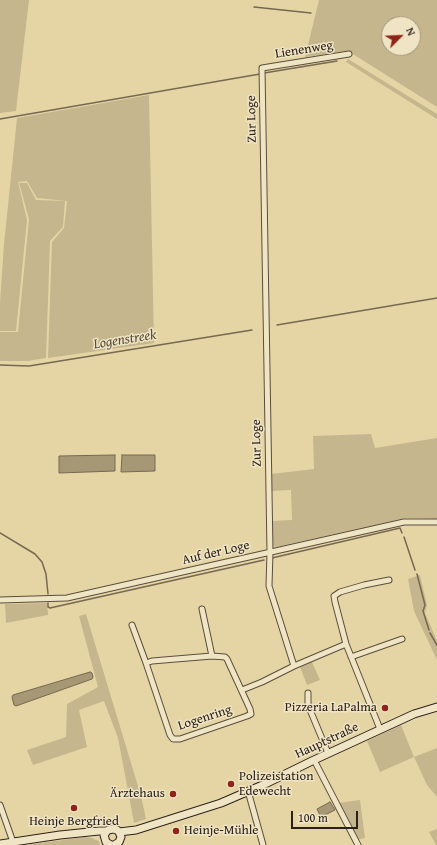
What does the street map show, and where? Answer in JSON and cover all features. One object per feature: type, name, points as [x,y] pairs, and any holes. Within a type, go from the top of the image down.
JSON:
[{"type":"main road","name":"Hauptstraße","points":[[120,835],[221,803],[380,729],[414,714],[437,707]]},
{"type":"main road","points":[[0,844],[90,832],[108,841],[119,842],[120,835],[117,830],[113,829],[108,841]]},
{"type":"street","name":"Lienenweg","points":[[262,68],[349,54]]},
{"type":"street","name":"Zur Loge","points":[[262,68],[270,552],[269,586],[294,666]]},
{"type":"street","name":"Auf der Loge","points":[[0,600],[67,598],[404,522],[437,522]]},
{"type":"street","points":[[380,729],[346,644],[334,596],[346,590],[388,580]]},
{"type":"street","points":[[202,609],[212,656]]},
{"type":"street","name":"Logenring","points":[[132,625],[173,739],[180,739],[251,714],[242,690],[227,659],[224,657],[212,656],[152,661],[146,663]]},
{"type":"street","points":[[351,657],[402,639]]},
{"type":"street","points":[[294,666],[346,644]]},
{"type":"street","name":"Logenring","points":[[242,690],[294,666]]},
{"type":"street","points":[[308,693],[308,705],[328,753]]},
{"type":"street","points":[[314,760],[358,845]]},
{"type":"street","points":[[248,791],[263,845]]},
{"type":"street","points":[[0,805],[13,842]]},
{"type":"shaded area","points":[[0,0],[29,0],[16,111],[0,113]]},
{"type":"shaded area","points":[[319,0],[437,0],[437,107],[348,51],[305,57]]},
{"type":"shaded area","points":[[348,59],[437,114],[437,119],[346,62]]},
{"type":"shaded area","points":[[149,95],[154,343],[48,358],[52,242],[64,228],[67,201],[37,198],[27,181],[18,182],[27,220],[16,331],[0,331],[0,302],[4,244],[17,118]]},
{"type":"shaded area","points":[[19,183],[27,183],[36,200],[65,201],[63,227],[50,241],[46,358],[28,361],[0,361],[0,332],[18,332],[29,219]]},
{"type":"shaded area","points":[[371,434],[375,448],[437,438],[437,519],[406,518],[276,547],[273,546],[272,521],[292,520],[291,490],[271,491],[271,474],[314,469],[313,436]]},
{"type":"shaded area","points":[[115,455],[115,471],[59,473],[59,456]]},
{"type":"shaded area","points":[[122,455],[155,455],[155,471],[121,472]]},
{"type":"shaded area","points":[[420,575],[427,605],[425,613],[437,641],[437,660],[414,611],[408,579]]},
{"type":"shaded area","points":[[47,603],[48,615],[6,623],[5,604]]},
{"type":"shaded area","points":[[86,614],[141,796],[146,819],[134,823],[118,738],[104,701],[79,710],[87,747],[33,765],[27,750],[66,737],[67,704],[98,687],[79,616]]},
{"type":"shaded area","points":[[312,662],[320,680],[307,685],[300,667]]},
{"type":"shaded area","points":[[90,672],[92,673],[92,679],[16,706],[14,705],[13,695]]},
{"type":"shaded area","points":[[401,725],[414,757],[380,772],[367,741]]},
{"type":"shaded area","points":[[437,748],[437,797],[427,785],[414,757]]},
{"type":"shaded area","points":[[360,800],[365,838],[357,840],[338,803]]},
{"type":"shaded area","points":[[330,802],[335,810],[321,817],[317,809]]},
{"type":"shaded area","points":[[437,829],[437,845],[436,845],[429,832]]},
{"type":"shaded area","points":[[85,837],[99,841],[100,845],[26,845]]},
{"type":"waterway","points":[[254,7],[311,13]]},
{"type":"waterway","points":[[264,73],[337,61]]},
{"type":"waterway","points":[[0,119],[260,74]]},
{"type":"waterway","name":"Logenstreek","points":[[277,325],[437,298]]},
{"type":"waterway","name":"Logenstreek","points":[[0,365],[29,366],[252,330]]},
{"type":"waterway","points":[[272,558],[400,528],[402,533]]},
{"type":"waterway","points":[[0,533],[35,554],[42,562],[46,574],[48,594]]},
{"type":"waterway","points":[[404,537],[415,570]]},
{"type":"waterway","points":[[48,603],[48,607],[50,608],[264,560]]},
{"type":"waterway","points":[[417,574],[425,605],[423,611],[429,630]]},
{"type":"waterway","points":[[430,633],[437,645]]},
{"type":"place","name":"Pizzeria LaPalma","points":[[385,708]]},
{"type":"place","name":"Polizeistation Edewecht","points":[[231,784]]},
{"type":"place","name":"Ärztehaus","points":[[173,794]]},
{"type":"place","name":"Heinje Bergfried","points":[[74,808]]},
{"type":"place","name":"Heinje-Mühle","points":[[176,831]]}]
